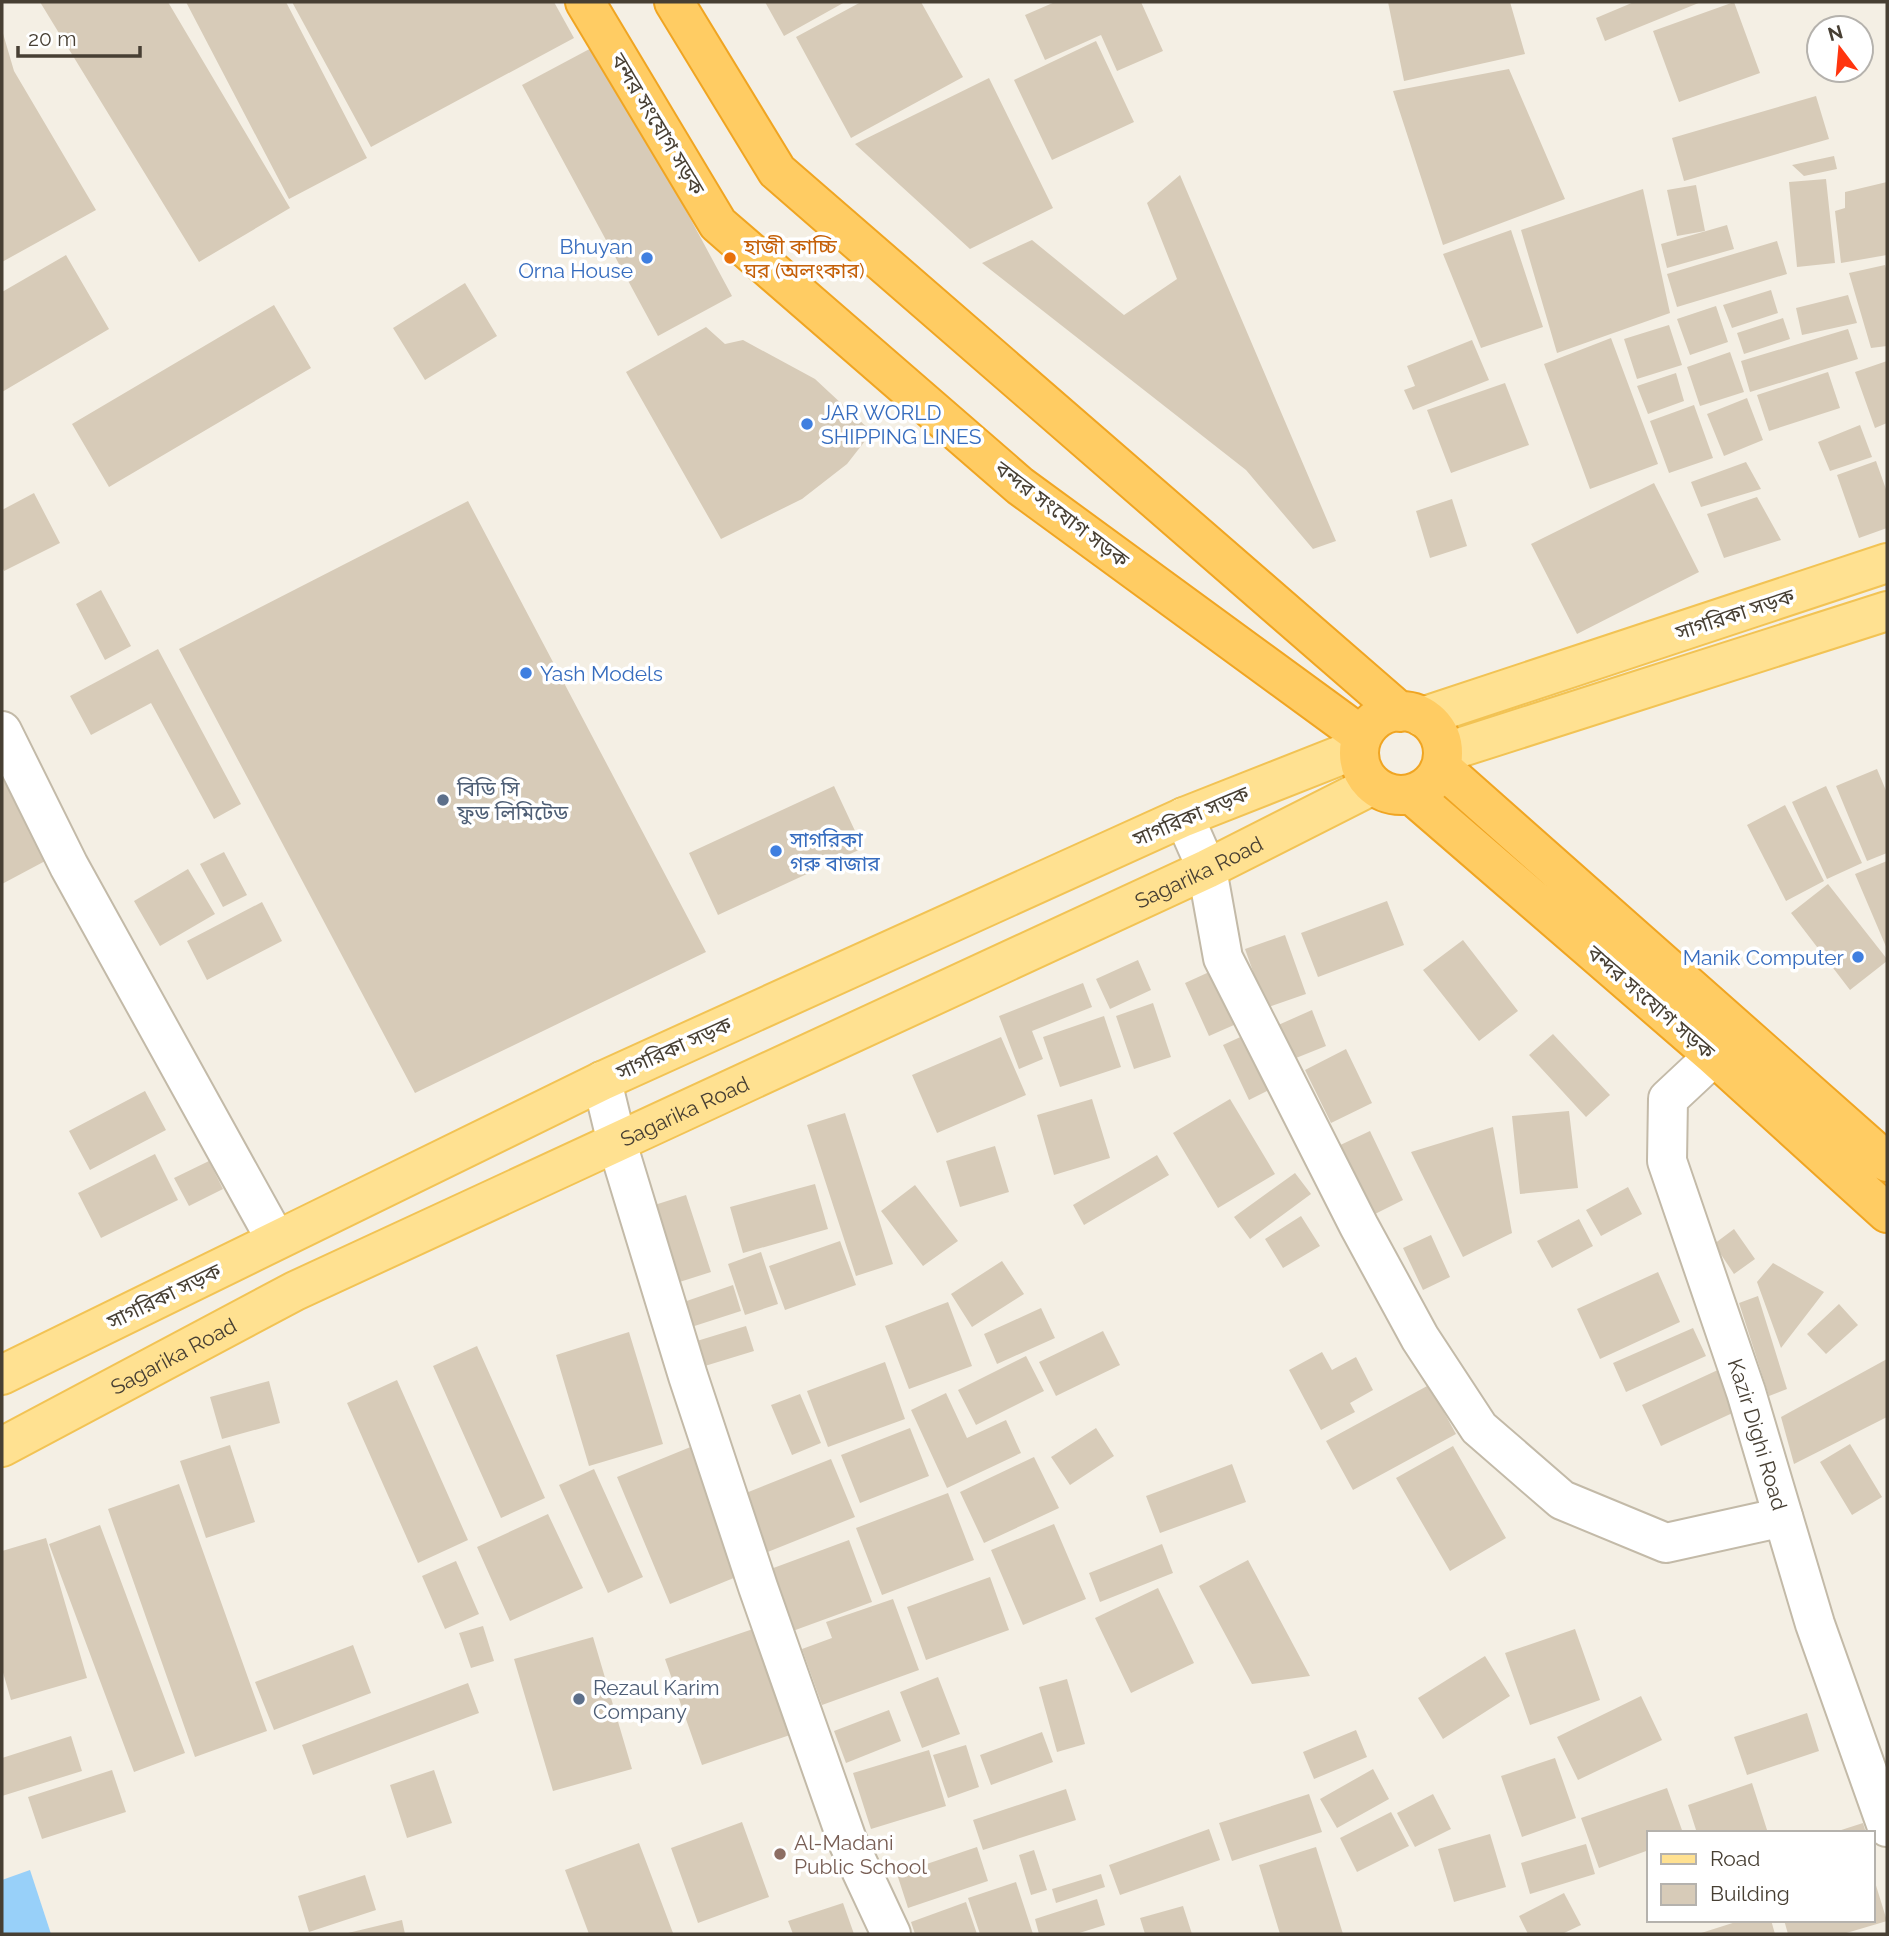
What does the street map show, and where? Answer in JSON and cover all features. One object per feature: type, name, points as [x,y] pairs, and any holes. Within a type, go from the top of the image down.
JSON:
[{"type":"highway","name":"বন্দর সংযোগ সড়ক","points":[[586,2],[718,224],[1020,486],[1360,742]]},
{"type":"highway","points":[[674,2],[777,171],[1411,715],[1434,727],[1440,739],[1442,760],[1433,780],[1423,789],[1411,794],[1384,792],[1364,775],[1359,762],[1360,742],[1370,725],[1381,716],[1395,711],[1411,715]]},
{"type":"highway","name":"বন্দর সংযোগ সড়ক","points":[[1442,760],[1887,1161]]},
{"type":"highway","name":"বন্দর সংযোগ সড়ক","points":[[1411,794],[1714,1056],[1887,1213]]},
{"type":"main road","name":"সাগরিকা সড়ক","points":[[1411,715],[1887,564]]},
{"type":"main road","name":"সাগরিকা সড়ক","points":[[1442,760],[1887,611]]},
{"type":"main road","name":"সাগরিকা সড়ক","points":[[2,1375],[602,1081],[1184,817],[1360,742]]},
{"type":"main road","name":"Sagarika Road","points":[[2,1447],[295,1291],[1207,869],[1373,785]]},
{"type":"street","points":[[2,731],[69,866],[276,1240]]},
{"type":"street","points":[[1184,817],[1207,869],[1223,958],[1359,1227],[1420,1338],[1479,1428],[1562,1500],[1666,1543],[1783,1517]]},
{"type":"street","name":"Kazir Dighi Road","points":[[1714,1056],[1668,1099],[1667,1161],[1746,1392],[1815,1624],[1887,1827]]},
{"type":"street","points":[[602,1081],[617,1143],[688,1376],[758,1587],[847,1840],[891,1934]]},
{"type":"water","points":[[30,1870],[51,1934],[2,1934],[2,1880]]},
{"type":"building","points":[[40,2],[168,2],[290,208],[199,262]]},
{"type":"building","points":[[186,2],[286,2],[367,158],[289,199]]},
{"type":"building","points":[[292,2],[554,2],[574,38],[371,147]]},
{"type":"building","points":[[765,2],[845,2],[784,36]]},
{"type":"building","points":[[861,2],[921,2],[963,77],[851,138],[796,37]]},
{"type":"building","points":[[1055,2],[1141,2],[1163,51],[1117,71],[1101,35],[1045,60],[1025,15]]},
{"type":"building","points":[[1388,2],[1510,2],[1525,54],[1404,81]]},
{"type":"building","points":[[1634,2],[1701,2],[1605,41],[1596,18]]},
{"type":"building","points":[[1734,2],[1760,73],[1679,102],[1653,31]]},
{"type":"building","points":[[2,30],[14,71],[96,210],[2,262]]},
{"type":"building","points":[[1096,41],[1134,122],[1052,160],[1014,80]]},
{"type":"building","points":[[597,45],[732,296],[658,336],[522,85]]},
{"type":"building","points":[[1509,69],[1565,199],[1443,245],[1393,91]]},
{"type":"building","points":[[989,78],[1053,208],[970,249],[855,144]]},
{"type":"building","points":[[1816,96],[1829,139],[1684,181],[1672,138]]},
{"type":"building","points":[[1834,156],[1837,169],[1804,176],[1792,165]]},
{"type":"building","points":[[1180,175],[1336,541],[1313,549],[1246,470],[982,263],[1032,240],[1124,315],[1177,279],[1147,203]]},
{"type":"building","points":[[1826,179],[1835,263],[1797,267],[1789,182]]},
{"type":"building","points":[[1887,182],[1887,255],[1841,263],[1835,211],[1845,208],[1845,192]]},
{"type":"building","points":[[1696,185],[1705,231],[1677,236],[1667,190]]},
{"type":"building","points":[[1643,189],[1670,313],[1557,353],[1521,230]]},
{"type":"building","points":[[1727,225],[1734,249],[1667,268],[1661,244]]},
{"type":"building","points":[[1511,230],[1543,327],[1481,348],[1443,254]]},
{"type":"building","points":[[1777,241],[1787,274],[1677,307],[1667,274]]},
{"type":"building","points":[[66,255],[109,329],[2,392],[2,292]]},
{"type":"building","points":[[1885,265],[1887,346],[1871,348],[1849,273]]},
{"type":"building","points":[[465,283],[497,336],[425,380],[393,328]]},
{"type":"building","points":[[1771,290],[1778,313],[1732,328],[1723,305]]},
{"type":"building","points":[[1848,295],[1857,323],[1802,335],[1796,308]]},
{"type":"building","points":[[274,305],[311,368],[109,487],[72,424]]},
{"type":"building","points":[[1716,306],[1728,342],[1690,355],[1677,319]]},
{"type":"building","points":[[1783,318],[1790,339],[1744,354],[1737,333]]},
{"type":"building","points":[[1669,325],[1682,365],[1637,379],[1624,339]]},
{"type":"building","points":[[706,327],[725,344],[743,340],[815,379],[872,432],[847,464],[802,499],[721,539],[626,372]]},
{"type":"building","points":[[1848,329],[1858,359],[1750,392],[1741,361]]},
{"type":"building","points":[[1611,338],[1658,464],[1590,489],[1544,364]]},
{"type":"building","points":[[1472,340],[1489,380],[1413,410],[1404,390],[1415,386],[1407,366]]},
{"type":"building","points":[[1730,352],[1744,392],[1700,406],[1687,367]]},
{"type":"building","points":[[1887,361],[1887,423],[1875,428],[1855,372]]},
{"type":"building","points":[[1828,372],[1840,408],[1769,431],[1757,395]]},
{"type":"building","points":[[1676,373],[1684,401],[1648,414],[1637,386]]},
{"type":"building","points":[[1505,383],[1529,445],[1451,473],[1427,410]]},
{"type":"building","points":[[1747,398],[1763,440],[1724,456],[1707,414]]},
{"type":"building","points":[[1694,405],[1713,458],[1669,473],[1650,421]]},
{"type":"building","points":[[1860,425],[1872,457],[1830,471],[1818,442]]},
{"type":"building","points":[[1876,461],[1887,492],[1887,528],[1859,538],[1837,475]]},
{"type":"building","points":[[1746,462],[1761,489],[1701,507],[1691,482]]},
{"type":"building","points":[[1654,483],[1699,572],[1577,634],[1531,544]]},
{"type":"building","points":[[34,493],[60,543],[4,571],[2,510]]},
{"type":"building","points":[[1757,497],[1781,540],[1724,558],[1707,514]]},
{"type":"building","points":[[1452,499],[1467,546],[1430,558],[1416,511]]},
{"type":"building","name":"বিডি সি ফুড লিমিটেড","points":[[468,501],[706,952],[415,1093],[179,649]]},
{"type":"building","points":[[101,590],[131,646],[105,660],[76,604]]},
{"type":"building","points":[[158,649],[241,804],[214,819],[151,703],[91,735],[70,696]]},
{"type":"building","points":[[1877,769],[1887,793],[1887,853],[1867,861],[1836,786]]},
{"type":"building","points":[[2,778],[47,860],[2,884]]},
{"type":"building","name":"সাগরিকা গরু বাজার","points":[[834,786],[863,848],[718,915],[689,853]]},
{"type":"building","points":[[1826,786],[1862,863],[1827,879],[1792,802]]},
{"type":"building","points":[[1785,805],[1824,881],[1786,901],[1747,825]]},
{"type":"building","points":[[224,852],[247,895],[223,907],[200,864]]},
{"type":"building","points":[[1887,861],[1887,949],[1855,874]]},
{"type":"building","points":[[188,869],[215,914],[160,946],[134,901]]},
{"type":"building","points":[[1828,884],[1887,959],[1850,990],[1791,913]]},
{"type":"building","points":[[1387,901],[1404,945],[1318,977],[1301,933]]},
{"type":"building","points":[[262,902],[282,941],[207,980],[187,941]]},
{"type":"building","points":[[1285,935],[1306,994],[1266,1008],[1245,949]]},
{"type":"building","points":[[1463,940],[1518,1011],[1479,1041],[1423,970]]},
{"type":"building","points":[[1138,960],[1151,990],[1110,1009],[1096,979]]},
{"type":"building","points":[[1218,968],[1243,1021],[1209,1036],[1185,983]]},
{"type":"building","points":[[1083,983],[1092,1007],[1032,1031],[1043,1059],[1019,1069],[999,1016]]},
{"type":"building","points":[[1153,1003],[1171,1057],[1134,1069],[1116,1016]]},
{"type":"building","points":[[1312,1010],[1326,1046],[1291,1060],[1276,1026]]},
{"type":"building","points":[[1104,1016],[1121,1067],[1060,1087],[1043,1037]]},
{"type":"building","points":[[1249,1033],[1275,1087],[1249,1100],[1223,1045]]},
{"type":"building","points":[[1553,1034],[1610,1095],[1586,1117],[1529,1055]]},
{"type":"building","points":[[1001,1037],[1026,1095],[937,1133],[912,1075]]},
{"type":"building","points":[[1346,1049],[1372,1103],[1331,1123],[1305,1070]]},
{"type":"building","points":[[145,1091],[166,1130],[90,1170],[69,1131]]},
{"type":"building","points":[[1092,1099],[1110,1158],[1054,1175],[1037,1115]]},
{"type":"building","points":[[1230,1099],[1275,1174],[1218,1208],[1173,1133]]},
{"type":"building","points":[[1569,1111],[1578,1188],[1520,1194],[1512,1116]]},
{"type":"building","points":[[845,1113],[893,1264],[856,1276],[807,1125]]},
{"type":"building","points":[[1493,1127],[1512,1233],[1463,1257],[1411,1152]]},
{"type":"building","points":[[1370,1131],[1403,1200],[1367,1218],[1334,1148]]},
{"type":"building","points":[[995,1146],[1009,1192],[960,1207],[946,1161]]},
{"type":"building","points":[[155,1154],[178,1200],[101,1238],[78,1193]]},
{"type":"building","points":[[1157,1155],[1169,1175],[1084,1225],[1073,1205]]},
{"type":"building","points":[[209,1161],[223,1189],[189,1206],[174,1178]]},
{"type":"building","points":[[1295,1173],[1311,1194],[1250,1239],[1234,1217]]},
{"type":"building","points":[[815,1184],[828,1229],[743,1253],[730,1207]]},
{"type":"building","points":[[915,1185],[958,1241],[923,1266],[881,1211]]},
{"type":"building","points":[[1628,1187],[1642,1214],[1601,1236],[1586,1210]]},
{"type":"building","points":[[686,1195],[711,1272],[667,1286],[642,1209]]},
{"type":"building","points":[[1301,1216],[1320,1246],[1283,1268],[1265,1239]]},
{"type":"building","points":[[1579,1219],[1593,1246],[1552,1268],[1537,1241]]},
{"type":"building","points":[[1734,1229],[1755,1259],[1734,1274],[1714,1244]]},
{"type":"building","points":[[1431,1235],[1450,1277],[1423,1290],[1403,1248]]},
{"type":"building","points":[[840,1241],[856,1285],[785,1310],[769,1266]]},
{"type":"building","points":[[761,1252],[778,1304],[745,1315],[728,1264]]},
{"type":"building","points":[[1002,1261],[1024,1294],[972,1327],[951,1294]]},
{"type":"building","points":[[1773,1263],[1824,1292],[1781,1348],[1757,1282]]},
{"type":"building","points":[[1658,1272],[1680,1322],[1600,1359],[1577,1309]]},
{"type":"building","points":[[733,1285],[741,1311],[682,1330],[675,1305]]},
{"type":"building","points":[[1758,1296],[1787,1389],[1769,1396],[1739,1303]]},
{"type":"building","points":[[948,1302],[972,1366],[909,1389],[885,1326]]},
{"type":"building","points":[[1839,1304],[1858,1325],[1826,1354],[1807,1334]]},
{"type":"building","points":[[1041,1308],[1055,1338],[997,1364],[984,1334]]},
{"type":"building","points":[[746,1326],[754,1351],[695,1369],[687,1344]]},
{"type":"building","points":[[1693,1328],[1706,1356],[1626,1392],[1613,1363]]},
{"type":"building","points":[[1103,1331],[1120,1365],[1056,1396],[1039,1362]]},
{"type":"building","points":[[629,1332],[663,1444],[589,1466],[556,1355]]},
{"type":"building","points":[[477,1346],[545,1498],[501,1518],[433,1366]]},
{"type":"building","points":[[1322,1352],[1332,1370],[1356,1357],[1373,1390],[1350,1403],[1355,1412],[1321,1430],[1289,1370]]},
{"type":"building","points":[[1026,1356],[1044,1391],[976,1425],[958,1390]]},
{"type":"building","points":[[1887,1359],[1887,1417],[1794,1464],[1781,1417]]},
{"type":"building","points":[[885,1362],[905,1419],[828,1447],[807,1391]]},
{"type":"building","points":[[1720,1369],[1739,1410],[1661,1446],[1642,1405]]},
{"type":"building","points":[[397,1380],[468,1540],[418,1563],[347,1403]]},
{"type":"building","points":[[269,1381],[280,1423],[222,1439],[210,1397]]},
{"type":"building","points":[[1429,1385],[1456,1434],[1353,1490],[1326,1441]]},
{"type":"building","points":[[946,1393],[967,1438],[1006,1420],[1021,1453],[947,1488],[911,1410]]},
{"type":"building","points":[[800,1394],[821,1443],[792,1455],[771,1405]]},
{"type":"building","points":[[910,1428],[929,1476],[860,1503],[841,1455]]},
{"type":"building","points":[[1096,1428],[1114,1456],[1070,1485],[1051,1457]]},
{"type":"building","points":[[1850,1444],[1882,1497],[1852,1515],[1820,1462]]},
{"type":"building","points":[[230,1445],[255,1522],[206,1538],[180,1461]]},
{"type":"building","points":[[693,1446],[746,1573],[670,1604],[617,1477]]},
{"type":"building","points":[[1453,1446],[1506,1538],[1450,1571],[1396,1478]]},
{"type":"building","points":[[1034,1457],[1059,1508],[984,1543],[960,1492]]},
{"type":"building","points":[[831,1459],[855,1517],[755,1557],[731,1499]]},
{"type":"building","points":[[1232,1464],[1246,1502],[1160,1533],[1146,1496]]},
{"type":"building","points":[[594,1469],[643,1577],[608,1593],[559,1485]]},
{"type":"building","points":[[179,1484],[267,1731],[195,1757],[108,1509]]},
{"type":"building","points":[[948,1493],[974,1560],[882,1595],[856,1528]]},
{"type":"building","points":[[548,1514],[583,1588],[510,1621],[477,1547]]},
{"type":"building","points":[[1054,1524],[1086,1599],[1023,1625],[991,1550]]},
{"type":"building","points":[[100,1525],[185,1753],[134,1772],[49,1544]]},
{"type":"building","points":[[46,1538],[87,1678],[11,1700],[2,1669],[2,1551]]},
{"type":"building","points":[[849,1540],[872,1602],[790,1632],[768,1570]]},
{"type":"building","points":[[1162,1544],[1173,1573],[1100,1602],[1089,1573]]},
{"type":"building","points":[[1248,1560],[1310,1676],[1252,1684],[1199,1586]]},
{"type":"building","points":[[456,1561],[479,1614],[445,1629],[422,1576]]},
{"type":"building","points":[[990,1577],[1009,1630],[926,1660],[907,1607]]},
{"type":"building","points":[[1158,1588],[1194,1663],[1131,1693],[1095,1618]]},
{"type":"building","points":[[893,1599],[919,1670],[822,1705],[802,1649],[832,1638],[826,1622]]},
{"type":"building","points":[[483,1626],[494,1661],[471,1668],[459,1633]]},
{"type":"building","points":[[753,1629],[790,1735],[702,1765],[665,1659]]},
{"type":"building","points":[[1575,1629],[1600,1700],[1530,1725],[1505,1653]]},
{"type":"building","points":[[593,1637],[632,1769],[553,1791],[514,1659]]},
{"type":"building","points":[[353,1645],[371,1693],[274,1730],[255,1682]]},
{"type":"building","points":[[1485,1656],[1510,1696],[1443,1739],[1418,1698]]},
{"type":"building","points":[[938,1677],[960,1734],[922,1748],[900,1692]]},
{"type":"building","points":[[1067,1679],[1085,1744],[1057,1752],[1039,1687]]},
{"type":"building","points":[[468,1683],[479,1713],[313,1775],[302,1745]]},
{"type":"building","points":[[1641,1696],[1662,1740],[1578,1780],[1557,1737]]},
{"type":"building","points":[[889,1710],[901,1741],[846,1763],[834,1731]]},
{"type":"building","points":[[1807,1713],[1819,1751],[1747,1775],[1734,1737]]},
{"type":"building","points":[[1356,1730],[1367,1757],[1314,1779],[1303,1752]]},
{"type":"building","points":[[1042,1732],[1053,1762],[991,1785],[980,1755]]},
{"type":"building","points":[[71,1736],[82,1771],[2,1796],[2,1758]]},
{"type":"building","points":[[966,1745],[979,1787],[948,1798],[933,1755]]},
{"type":"building","points":[[929,1750],[946,1806],[871,1829],[853,1773]]},
{"type":"building","points":[[1555,1758],[1576,1818],[1522,1837],[1501,1776]]},
{"type":"building","points":[[1373,1769],[1389,1799],[1337,1828],[1320,1799]]},
{"type":"building","points":[[112,1770],[126,1812],[42,1839],[28,1797]]},
{"type":"building","points":[[434,1770],[452,1823],[407,1838],[390,1785]]},
{"type":"building","points":[[1752,1783],[1767,1831],[1696,1831],[1688,1805]]},
{"type":"building","points":[[1667,1788],[1682,1831],[1647,1831],[1647,1851],[1599,1868],[1581,1818]]},
{"type":"building","points":[[1066,1789],[1076,1820],[983,1850],[973,1820]]},
{"type":"building","points":[[1309,1794],[1322,1832],[1232,1861],[1219,1823]]},
{"type":"building","points":[[1433,1794],[1451,1829],[1415,1847],[1397,1813]]},
{"type":"building","points":[[1391,1812],[1409,1846],[1357,1872],[1340,1838]]},
{"type":"building","points":[[742,1822],[769,1897],[698,1923],[671,1848]]},
{"type":"building","points":[[1863,1823],[1865,1831],[1838,1831]]},
{"type":"building","points":[[1209,1829],[1220,1860],[1120,1895],[1109,1865]]},
{"type":"building","points":[[1490,1834],[1506,1887],[1454,1902],[1438,1849]]},
{"type":"building","points":[[639,1843],[673,1933],[589,1934],[565,1870]]},
{"type":"building","points":[[1586,1844],[1595,1874],[1530,1894],[1521,1863]]},
{"type":"building","points":[[977,1847],[988,1881],[908,1908],[897,1874]]},
{"type":"building","points":[[1316,1847],[1343,1934],[1280,1934],[1259,1865]]},
{"type":"building","points":[[1034,1850],[1047,1890],[1031,1895],[1019,1855]]},
{"type":"building","points":[[1101,1874],[1105,1887],[1056,1903],[1052,1889]]},
{"type":"building","points":[[365,1875],[376,1910],[309,1932],[298,1896]]},
{"type":"building","points":[[1016,1882],[1033,1934],[980,1934],[968,1898]]},
{"type":"building","points":[[1875,1882],[1887,1921],[1843,1934],[1788,1934],[1785,1922],[1875,1922]]},
{"type":"building","points":[[1564,1893],[1581,1925],[1562,1934],[1528,1934],[1519,1916]]},
{"type":"building","points":[[1097,1899],[1105,1925],[1076,1934],[1039,1934],[1035,1919]]},
{"type":"building","points":[[966,1902],[977,1934],[915,1934],[911,1922]]},
{"type":"building","points":[[843,1903],[854,1934],[793,1934],[788,1921]]},
{"type":"building","points":[[1183,1906],[1192,1934],[1145,1934],[1140,1918]]},
{"type":"building","points":[[402,1920],[405,1934],[348,1934],[348,1933]]},
{"type":"building","points":[[1736,1922],[1772,1922],[1775,1934],[1698,1934]]},
{"type":"place","name":"Bhuyan Orna House","points":[[647,258]]},
{"type":"place","name":"হাজী কাচ্চি ঘর (অলংকার)","points":[[730,258]]},
{"type":"place","name":"JAR WORLD SHIPPING LINES","points":[[807,424]]},
{"type":"place","name":"Yash Models","points":[[526,673]]},
{"type":"place","name":"বিডি সি ফুড লিমিটেড","points":[[443,800]]},
{"type":"place","name":"সাগরিকা গরু বাজার","points":[[776,851]]},
{"type":"place","name":"Manik Computer","points":[[1858,957]]},
{"type":"place","name":"Rezaul Karim Company","points":[[579,1699]]},
{"type":"place","name":"Al-Madani Public School","points":[[780,1854]]}]
